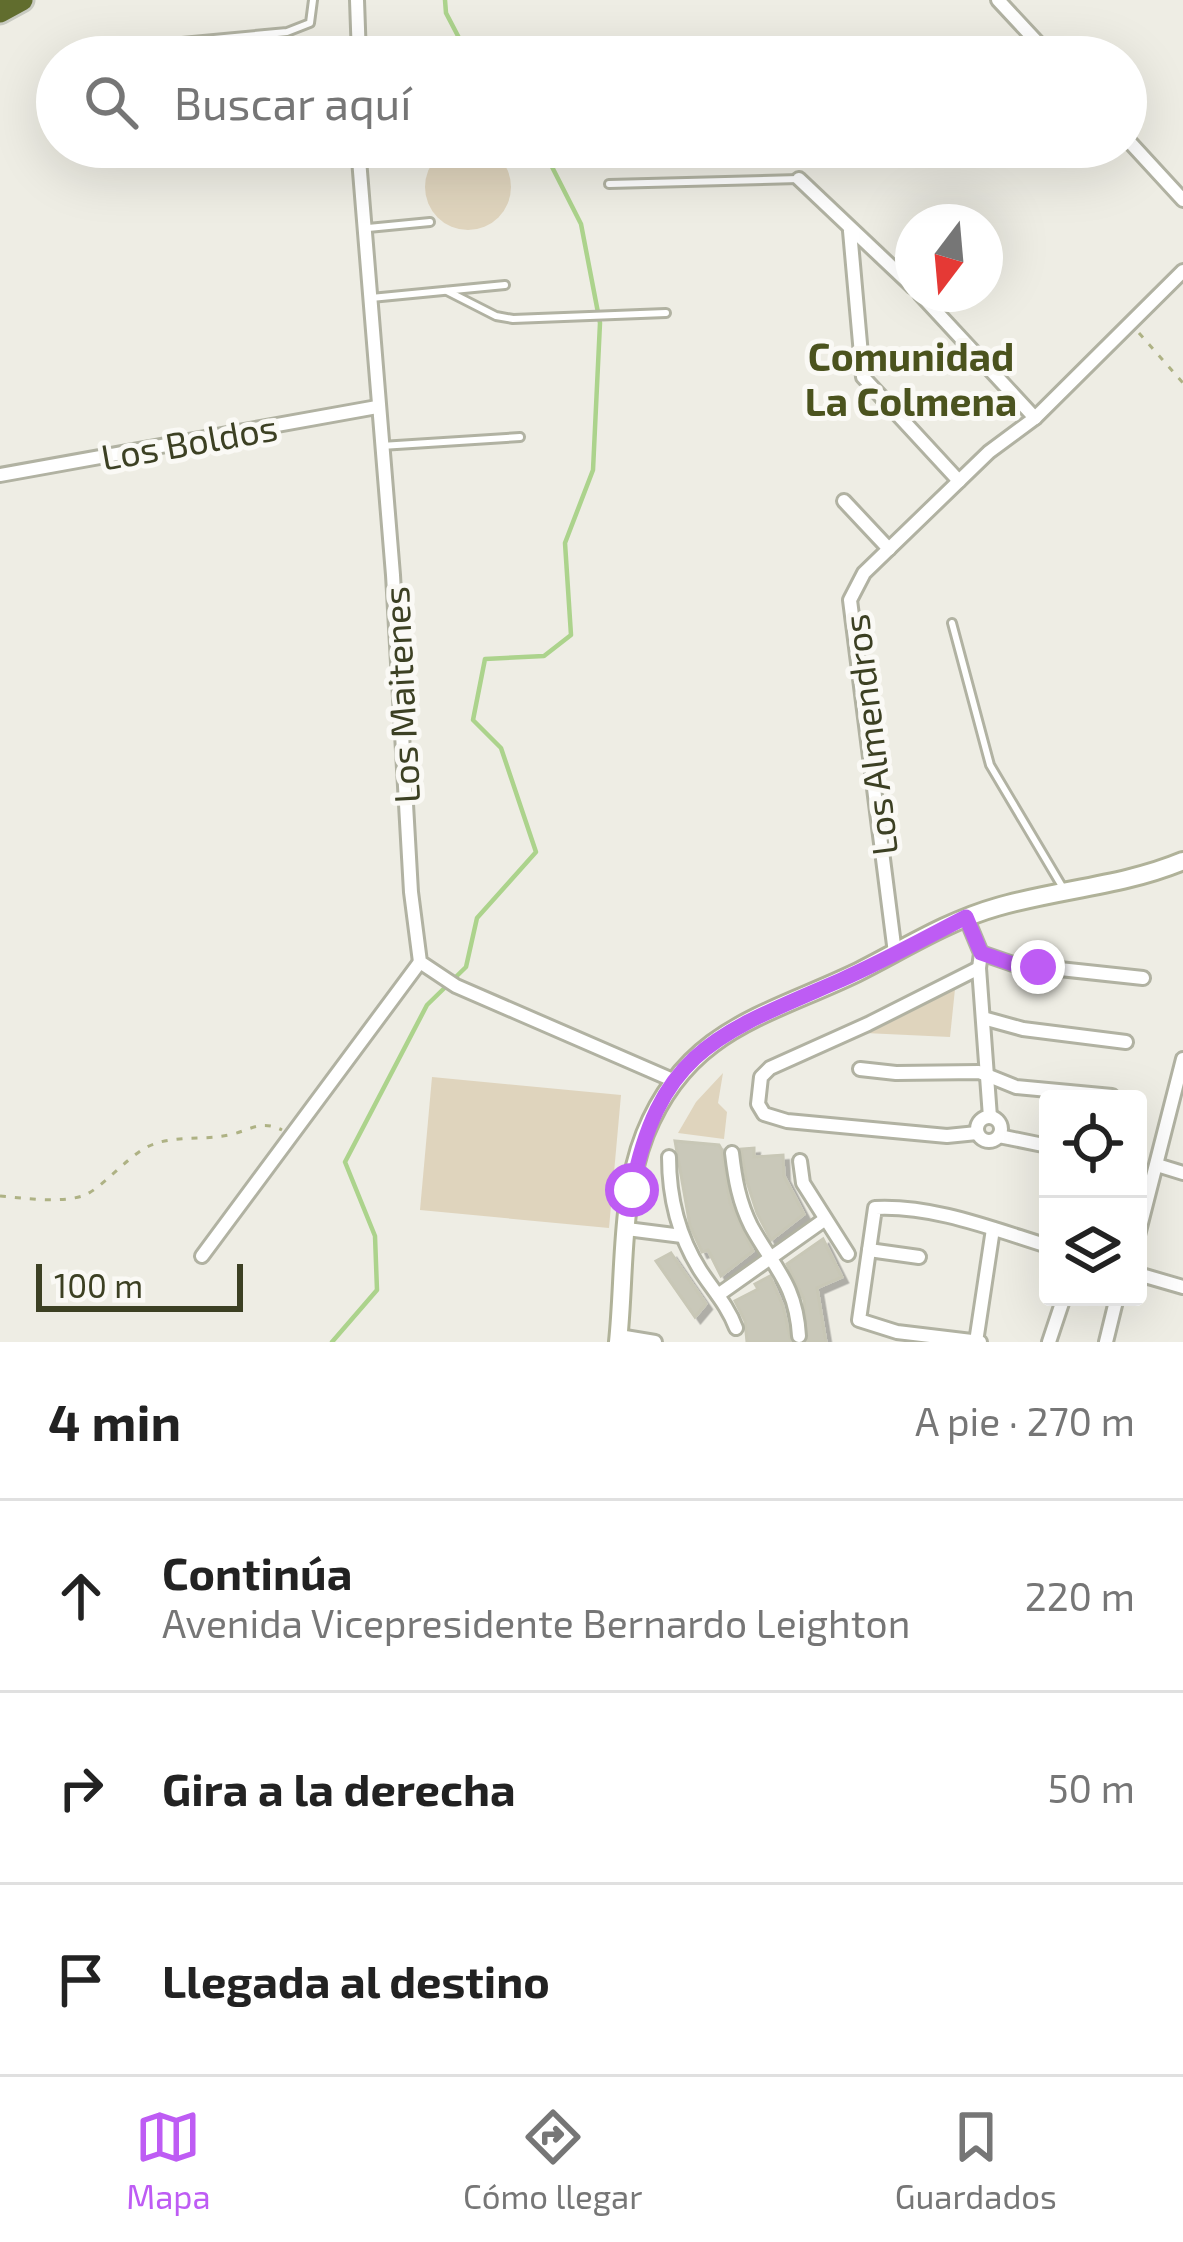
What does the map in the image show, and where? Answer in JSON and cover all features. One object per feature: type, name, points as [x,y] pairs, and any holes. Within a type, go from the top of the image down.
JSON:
[{"type":"highway","points":[[0,12],[22,0]]},
{"type":"main road","points":[[618,1339],[627,1229],[640,1148],[675,1081],[721,1035],[966,917],[1141,876],[1183,861]]},
{"type":"street","points":[[357,0],[358,36]]},
{"type":"street","points":[[998,0],[1031,36]]},
{"type":"street","points":[[1147,161],[1183,200]]},
{"type":"street","name":"Los Maitenes","points":[[360,168],[420,962]]},
{"type":"street","points":[[799,179],[895,270]]},
{"type":"street","points":[[850,231],[863,377],[959,481]]},
{"type":"street","name":"Los Almendros","points":[[896,953],[850,600],[864,574],[889,549],[989,452],[1035,418],[1183,271]]},
{"type":"street","points":[[937,312],[1035,418]]},
{"type":"street","name":"Los Boldos","points":[[0,476],[377,407]]},
{"type":"street","points":[[844,501],[889,549]]},
{"type":"street","points":[[966,917],[980,961],[990,1117],[1001,1126],[999,1136]]},
{"type":"street","points":[[977,1133],[946,1136],[787,1120],[764,1114],[758,1104],[761,1077],[779,1062],[868,1024],[980,961],[1142,978]]},
{"type":"street","points":[[202,1256],[420,962],[456,986],[675,1081]]},
{"type":"street","points":[[983,1018],[1023,1029],[1126,1042]]},
{"type":"street","points":[[1147,1200],[1183,1059]]},
{"type":"street","points":[[860,1069],[987,1073],[1016,1087],[1048,1090]]},
{"type":"street","points":[[977,1133],[979,1121],[990,1117]]},
{"type":"street","points":[[977,1133],[985,1141],[999,1136],[1039,1144]]},
{"type":"street","points":[[732,1153],[737,1193],[752,1227],[788,1280],[798,1308],[800,1336]]},
{"type":"street","points":[[670,1157],[672,1199],[682,1236],[736,1328]]},
{"type":"street","points":[[800,1161],[802,1184],[848,1254]]},
{"type":"street","points":[[1156,1165],[1183,1173]]},
{"type":"street","points":[[993,1229],[978,1342],[897,1332],[859,1320],[874,1208],[898,1207],[993,1229],[1039,1243]]},
{"type":"street","points":[[718,1295],[824,1220]]},
{"type":"street","points":[[627,1229],[682,1236]]},
{"type":"street","points":[[869,1250],[919,1257]]},
{"type":"street","points":[[1147,1277],[1183,1288]]},
{"type":"street","points":[[1049,1342],[1061,1306]]},
{"type":"street","points":[[1106,1342],[1115,1306]]},
{"type":"street","points":[[618,1339],[655,1342]]},
{"type":"lane","points":[[245,36],[287,32],[310,22],[313,0]]},
{"type":"lane","points":[[609,184],[799,179]]},
{"type":"lane","points":[[365,228],[430,222]]},
{"type":"lane","points":[[371,298],[505,285]]},
{"type":"lane","points":[[447,291],[496,316],[513,319],[666,313]]},
{"type":"lane","points":[[381,446],[520,437]]},
{"type":"lane","points":[[952,623],[990,765],[1065,892]]},
{"type":"path","points":[[1130,322],[1183,383]]},
{"type":"path","points":[[0,1196],[87,1195],[148,1146],[190,1136],[228,1135],[254,1124],[274,1126],[292,1135]]},
{"type":"shaded area","points":[[430,168],[508,171],[508,203],[484,227],[452,227],[428,203],[425,187]]},
{"type":"shaded area","points":[[955,989],[950,1037],[865,1033]]},
{"type":"shaded area","points":[[723,1073],[718,1103],[727,1112],[724,1139],[678,1133],[696,1102]]},
{"type":"shaded area","points":[[432,1077],[621,1095],[609,1228],[420,1210]]},
{"type":"building","points":[[675,1141],[719,1145],[722,1150],[730,1202],[753,1251],[721,1276],[690,1226]]},
{"type":"building","points":[[754,1148],[754,1157],[783,1155],[784,1176],[804,1214],[771,1240],[746,1179],[741,1149]]},
{"type":"building","points":[[823,1239],[842,1277],[817,1288],[826,1342],[807,1342],[804,1300],[787,1264]]},
{"type":"building","points":[[671,1253],[706,1304],[695,1317],[656,1261]]},
{"type":"building","points":[[770,1276],[791,1342],[747,1342],[745,1321],[735,1301],[758,1289],[755,1284]]},
{"type":"waterway","points":[[445,0],[458,36]]},
{"type":"waterway","points":[[332,1342],[377,1290],[375,1236],[345,1162],[427,1005],[466,967],[477,918],[536,852],[501,748],[473,720],[485,659],[544,656],[571,635],[565,543],[593,470],[600,323],[581,224],[553,168]]},
{"type":"district","name":"Comunidad La Colmena","points":[[911,378]]},
{"type":"route","points":[[632,1190],[640,1148],[662,1099],[688,1064],[741,1023],[854,974],[966,917],[981,953],[1038,967]]}]
